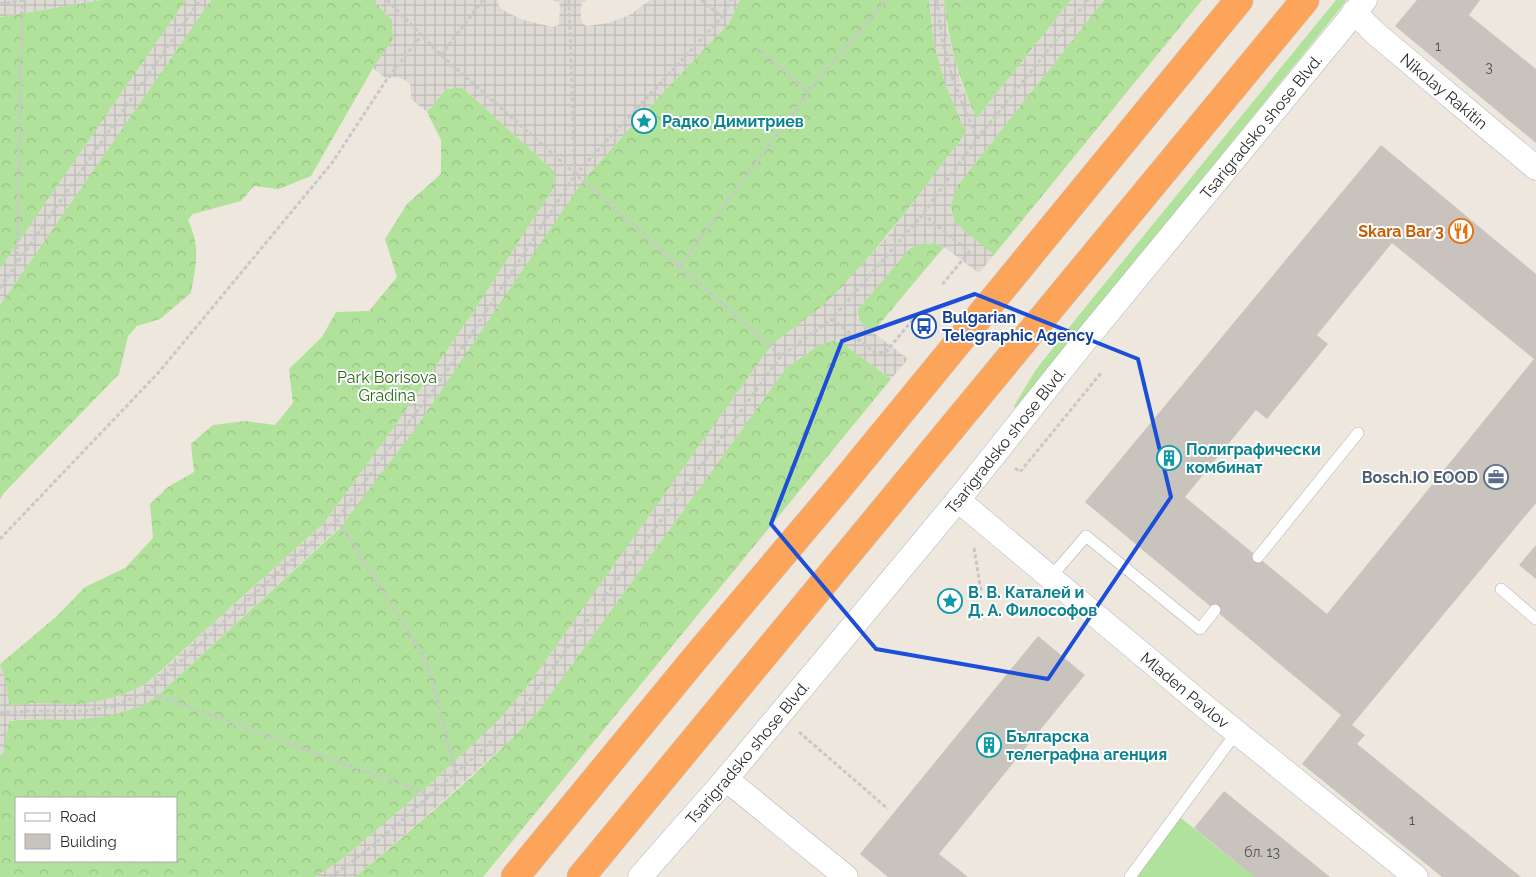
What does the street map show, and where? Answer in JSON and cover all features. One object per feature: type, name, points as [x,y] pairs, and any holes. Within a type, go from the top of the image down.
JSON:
[{"type":"highway","points":[[515,877],[842,484],[1239,0]]},
{"type":"highway","points":[[581,877],[1304,0]]},
{"type":"street","name":"Nikolay Rakitin","points":[[1359,6],[1375,33],[1536,168]]},
{"type":"street","name":"Tsarigradsko shose Blvd.","points":[[640,877],[726,779],[958,500],[1079,348],[1359,6]]},
{"type":"street","name":"Mladen Pavlov","points":[[958,500],[1236,733],[1416,877]]},
{"type":"street","points":[[726,779],[846,877]]},
{"type":"lane","points":[[1258,557],[1358,433]]},
{"type":"lane","points":[[1050,578],[1086,536],[1200,629],[1215,610]]},
{"type":"lane","points":[[1501,589],[1536,619]]},
{"type":"lane","points":[[1130,877],[1236,733]]},
{"type":"path","points":[[0,4],[23,0],[16,264]]},
{"type":"path","points":[[0,288],[200,0]]},
{"type":"path","points":[[387,0],[441,55],[781,356]]},
{"type":"path","points":[[441,55],[483,0]]},
{"type":"path","points":[[569,0],[575,175]]},
{"type":"path","points":[[701,0],[722,17]]},
{"type":"path","points":[[0,713],[31,710],[86,712],[114,706],[147,692],[337,519],[447,371],[575,175],[722,17],[731,0]]},
{"type":"path","points":[[679,267],[808,92],[886,0]]},
{"type":"path","points":[[936,0],[942,39],[953,80],[977,139]]},
{"type":"path","points":[[330,877],[354,862],[455,774],[524,709],[781,356],[832,319],[923,214],[977,139],[1088,0]]},
{"type":"path","points":[[0,539],[165,364],[332,163],[387,79],[421,36]]},
{"type":"path","points":[[757,48],[808,92]]},
{"type":"path","points":[[923,214],[969,252],[941,286]]},
{"type":"path","points":[[832,319],[874,352],[885,353],[915,317]]},
{"type":"path","points":[[1020,472],[1101,373]]},
{"type":"path","points":[[337,519],[423,655],[433,682],[455,774]]},
{"type":"path","points":[[974,547],[981,592]]},
{"type":"path","points":[[147,692],[431,795]]},
{"type":"path","points":[[799,732],[888,809]]},
{"type":"highlighted area","points":[[975,294],[1138,359],[1171,497],[1048,679],[876,649],[771,524],[842,341]]},
{"type":"green space","points":[[101,0],[186,0],[0,269],[0,17]]},
{"type":"green space","points":[[211,0],[373,0],[392,20],[393,40],[373,68],[311,176],[279,189],[254,186],[241,201],[193,214],[188,220],[195,239],[196,248],[196,265],[191,293],[160,319],[137,326],[128,336],[119,374],[3,494],[0,500],[0,305]]},
{"type":"green space","points":[[740,0],[929,0],[934,43],[945,83],[966,133],[903,216],[852,276],[826,303],[781,338],[765,354],[527,687],[498,721],[427,787],[340,861],[315,877],[0,877],[0,756],[3,753],[9,721],[85,718],[121,713],[157,696],[341,527],[582,182],[637,120],[729,23]]},
{"type":"green space","points":[[944,0],[1071,0],[976,119],[956,61],[948,31]]},
{"type":"green space","points":[[1104,0],[1202,0],[994,255],[966,234],[955,221],[951,205],[957,186]]},
{"type":"green space","points":[[1336,0],[1347,0],[1016,409],[1014,406],[1035,371]]},
{"type":"green space","name":"Park Borisova Gradina","points":[[462,87],[554,171],[555,186],[472,314],[395,426],[325,522],[146,684],[97,702],[71,705],[9,706],[5,678],[0,664],[57,616],[85,587],[125,568],[153,538],[150,504],[168,487],[194,472],[191,444],[213,425],[245,421],[275,425],[293,403],[289,369],[322,337],[336,312],[369,311],[397,277],[385,239],[407,204],[441,174],[441,140],[427,112],[446,89]]},
{"type":"green space","points":[[934,243],[944,247],[872,333],[860,320],[858,309],[910,248]]},
{"type":"green space","points":[[833,341],[841,342],[891,379],[483,877],[355,877],[473,776],[539,710],[786,368],[819,345]]},
{"type":"green space","points":[[1176,814],[1254,877],[1130,877]]},
{"type":"shaded area","points":[[0,0],[101,0],[0,17]]},
{"type":"shaded area","points":[[186,0],[211,0],[0,305],[0,269]]},
{"type":"shaded area","points":[[373,0],[498,0],[501,9],[508,13],[523,20],[553,27],[559,25],[560,7],[559,2],[552,0],[587,0],[583,1],[581,6],[581,19],[583,24],[587,26],[608,23],[630,15],[650,0],[740,0],[729,23],[637,120],[582,182],[413,432],[341,526],[157,696],[144,705],[108,716],[74,720],[27,719],[9,721],[3,753],[0,756],[0,664],[5,678],[9,706],[32,703],[81,704],[117,697],[147,684],[325,522],[395,426],[472,314],[555,186],[554,171],[462,87],[446,89],[427,112],[411,99],[410,84],[403,79],[395,77],[387,79],[373,68],[393,40],[392,20]]},
{"type":"shaded area","points":[[929,0],[944,0],[947,30],[962,86],[976,119],[1071,0],[1104,0],[957,186],[951,205],[953,219],[962,229],[994,255],[979,273],[944,247],[934,243],[910,248],[858,309],[857,317],[862,324],[908,359],[891,379],[841,342],[833,341],[819,345],[786,368],[539,710],[515,736],[355,877],[315,877],[340,861],[427,787],[498,721],[527,687],[765,354],[775,342],[834,295],[887,237],[966,133],[945,83],[934,43]]},
{"type":"building","points":[[1417,0],[1480,0],[1469,15],[1536,69],[1536,143],[1395,26]]},
{"type":"building","name":"Полиграфически комбинат","points":[[1381,145],[1536,274],[1536,503],[1352,725],[1365,735],[1357,744],[1521,877],[1442,877],[1302,764],[1341,715],[1085,502]],"holes":[[[1392,243],[1534,359],[1327,614],[1185,497],[1256,410],[1267,419],[1328,344],[1317,335]]]},
{"type":"building","points":[[1536,545],[1536,579],[1519,565]]},
{"type":"building","name":"Българска телеграфна агенция","points":[[1038,636],[1085,675],[939,854],[968,877],[888,877],[860,854]]},
{"type":"building","points":[[1224,791],[1330,877],[1254,877],[1194,828]]},
{"type":"place","name":"Радко Димитриев","points":[[644,121]]},
{"type":"place","name":"Skara Bar 3","points":[[1461,231]]},
{"type":"place","name":"Bulgarian Telegraphic Agency","points":[[924,326]]},
{"type":"place","name":"Полиграфически комбинат","points":[[1169,458]]},
{"type":"place","name":"Bosch.IO EOOD","points":[[1496,477]]},
{"type":"place","name":"В. В. Каталей и Д. А. Философов","points":[[950,601]]},
{"type":"place","name":"Българска телеграфна агенция","points":[[989,745]]}]
